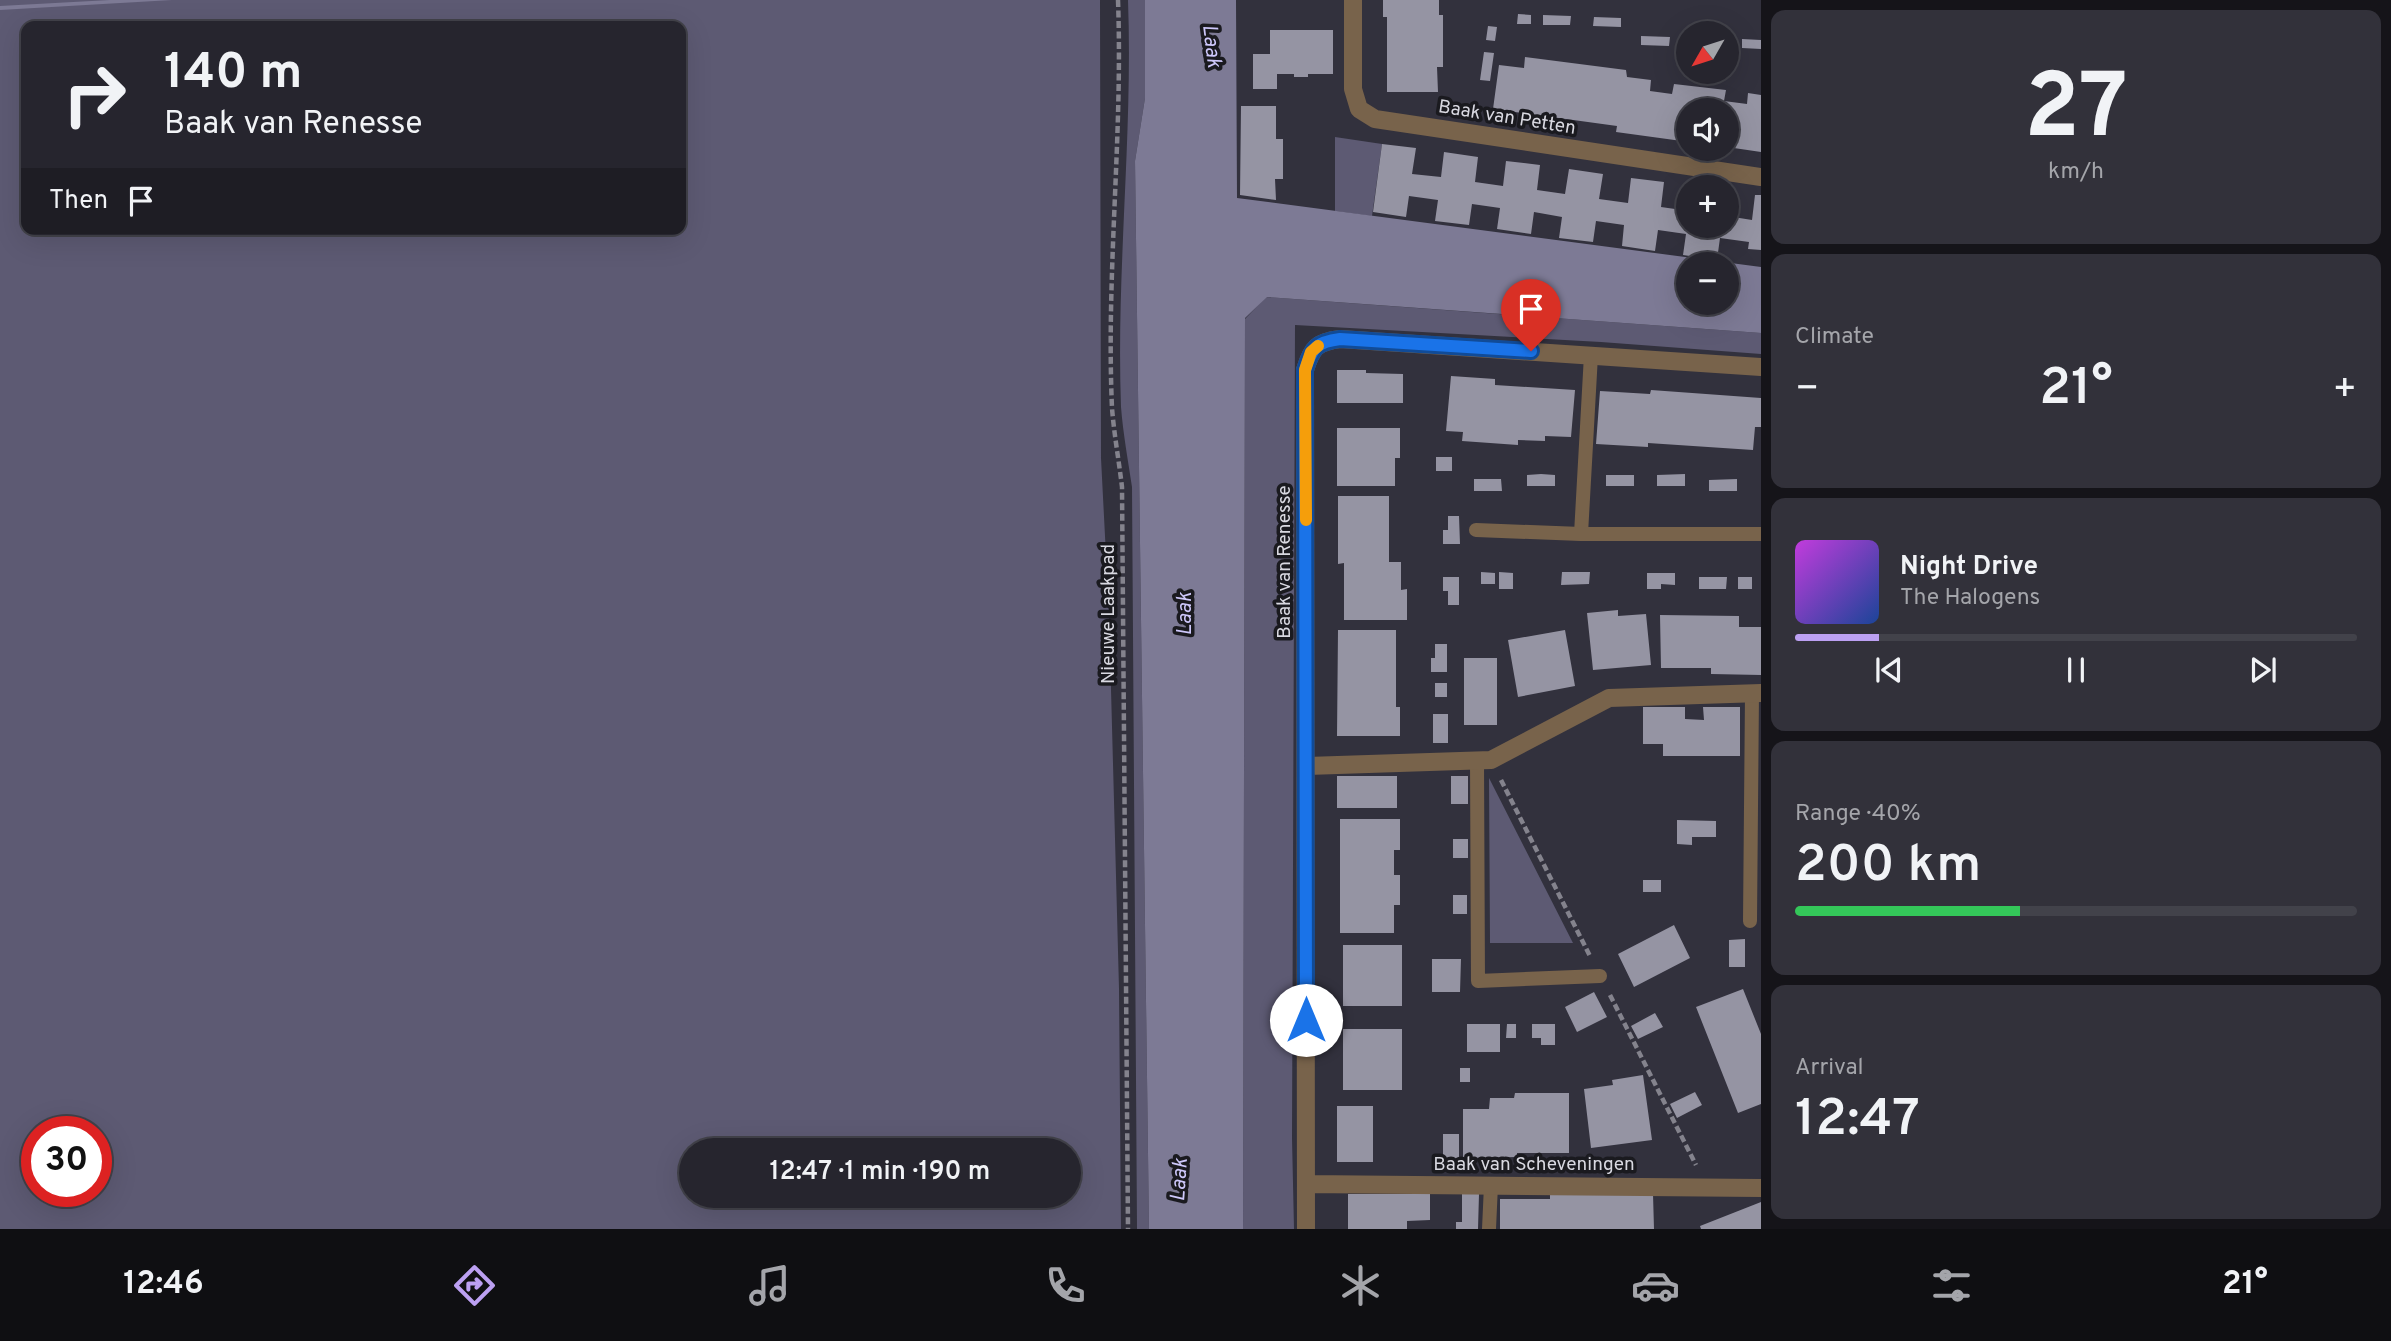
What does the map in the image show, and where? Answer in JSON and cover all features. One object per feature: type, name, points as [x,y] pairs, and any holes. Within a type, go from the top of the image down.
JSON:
[{"type":"street","name":"Baak van Petten","points":[[1353,0],[1353,89],[1359,109],[1375,120],[1761,177]]},
{"type":"street","name":"Baak van Renesse","points":[[1307,1229],[1305,370],[1311,352],[1324,341],[1340,339],[1761,367]]},
{"type":"street","points":[[1307,766],[1491,760],[1609,698],[1756,693]]},
{"type":"street","name":"Baak van Scheveningen","points":[[1306,1184],[1761,1188]]},
{"type":"lane","points":[[1581,534],[1591,355]]},
{"type":"lane","points":[[1476,530],[1581,534],[1761,534]]},
{"type":"lane","points":[[1749,921],[1756,693]]},
{"type":"lane","points":[[1478,761],[1478,981],[1600,975]]},
{"type":"lane","points":[[1489,1229],[1491,1185]]},
{"type":"path","name":"Nieuwe Laakpad","points":[[1118,0],[1121,66],[1112,295],[1112,397],[1122,487],[1128,1229]]},
{"type":"shaded area","points":[[0,0],[1100,0],[1101,458],[1109,614],[1119,988],[1121,1229],[0,1229]]},
{"type":"shaded area","points":[[1128,0],[1145,0],[1145,98],[1135,161],[1149,1229],[1137,1229],[1132,487],[1121,407],[1120,356],[1128,102]]},
{"type":"shaded area","points":[[1335,137],[1382,144],[1372,216],[1335,211]]},
{"type":"shaded area","points":[[1266,297],[1761,333],[1761,354],[1295,325],[1292,1138],[1294,1229],[1243,1229],[1245,319]]},
{"type":"shaded area","points":[[1489,778],[1573,943],[1490,943]]},
{"type":"water","points":[[110,0],[172,0],[0,10],[0,6]]},
{"type":"water","name":"Laak","points":[[1145,0],[1236,0],[1237,198],[1676,256],[1676,315],[1739,315],[1739,264],[1761,267],[1761,333],[1267,297],[1245,318],[1243,1229],[1149,1229],[1135,161],[1145,98]]},
{"type":"building","points":[[1383,0],[1439,0],[1439,15],[1443,15],[1443,67],[1437,67],[1438,92],[1387,92],[1387,17],[1383,17]]},
{"type":"building","points":[[1518,14],[1531,15],[1531,24],[1517,24]]},
{"type":"building","points":[[1543,15],[1571,16],[1570,25],[1543,25]]},
{"type":"building","points":[[1594,17],[1621,18],[1621,27],[1593,26]]},
{"type":"building","points":[[1488,26],[1497,27],[1495,41],[1486,40]]},
{"type":"building","points":[[1270,30],[1333,30],[1333,74],[1294,77],[1294,74],[1277,74],[1277,89],[1253,89],[1253,54],[1270,54]]},
{"type":"building","points":[[1641,36],[1670,37],[1669,46],[1641,45]]},
{"type":"building","points":[[1742,39],[1761,40],[1761,49],[1742,48]]},
{"type":"building","points":[[1484,52],[1494,53],[1490,81],[1480,80]]},
{"type":"building","points":[[1525,57],[1626,70],[1627,77],[1651,80],[1650,91],[1672,94],[1674,84],[1726,90],[1725,98],[1676,98],[1676,140],[1616,132],[1617,126],[1493,109],[1499,65],[1524,68]]},
{"type":"building","points":[[1748,93],[1761,95],[1761,152],[1739,149],[1739,103],[1747,104]]},
{"type":"building","points":[[1241,106],[1276,106],[1276,139],[1283,139],[1283,179],[1275,179],[1276,200],[1240,195]]},
{"type":"building","points":[[1382,144],[1416,148],[1412,174],[1441,177],[1444,152],[1478,157],[1475,182],[1503,186],[1506,161],[1540,165],[1537,190],[1565,194],[1569,169],[1603,174],[1599,199],[1628,203],[1631,178],[1664,182],[1661,207],[1676,209],[1676,233],[1658,230],[1655,251],[1622,246],[1624,225],[1596,221],[1593,242],[1559,238],[1562,217],[1534,212],[1531,234],[1497,229],[1500,208],[1472,204],[1469,225],[1435,221],[1438,200],[1409,196],[1406,217],[1373,212]]},
{"type":"building","points":[[1755,195],[1761,195],[1761,250],[1748,249],[1749,242],[1720,238],[1739,238],[1739,218],[1752,220]]},
{"type":"building","points":[[1685,238],[1720,238],[1718,252],[1683,252]]},
{"type":"building","points":[[1337,370],[1403,374],[1403,403],[1337,403]]},
{"type":"building","points":[[1451,376],[1495,379],[1495,385],[1575,390],[1571,437],[1545,436],[1545,441],[1518,440],[1518,445],[1462,441],[1463,432],[1446,431]]},
{"type":"building","points":[[1651,390],[1761,398],[1761,427],[1755,427],[1753,450],[1648,443],[1648,447],[1596,444],[1600,391],[1650,394]]},
{"type":"building","points":[[1337,428],[1400,428],[1400,458],[1395,458],[1395,486],[1337,486]]},
{"type":"building","points":[[1436,457],[1452,457],[1452,471],[1436,471]]},
{"type":"building","points":[[1685,474],[1685,486],[1657,486],[1657,475]]},
{"type":"building","points":[[1527,475],[1555,475],[1555,486],[1527,486]]},
{"type":"building","points":[[1606,475],[1634,475],[1634,486],[1606,486]]},
{"type":"building","points":[[1474,479],[1501,479],[1502,491],[1474,491]]},
{"type":"building","points":[[1737,479],[1737,491],[1709,491],[1709,480]]},
{"type":"building","points":[[1338,496],[1389,496],[1389,562],[1401,562],[1401,590],[1407,589],[1407,620],[1344,620],[1344,563],[1338,564]]},
{"type":"building","points":[[1448,516],[1459,516],[1460,544],[1443,544],[1443,530],[1448,530]]},
{"type":"building","points":[[1481,572],[1495,573],[1495,584],[1481,584]]},
{"type":"building","points":[[1499,572],[1513,573],[1513,589],[1499,589]]},
{"type":"building","points":[[1562,572],[1590,572],[1589,584],[1561,585]]},
{"type":"building","points":[[1647,573],[1675,573],[1675,585],[1661,584],[1661,589],[1647,589]]},
{"type":"building","points":[[1443,577],[1459,577],[1459,605],[1448,605],[1448,591],[1443,591]]},
{"type":"building","points":[[1699,577],[1727,577],[1726,589],[1699,589]]},
{"type":"building","points":[[1738,577],[1752,577],[1752,589],[1738,589]]},
{"type":"building","points":[[1618,610],[1618,616],[1646,614],[1651,665],[1593,670],[1587,613]]},
{"type":"building","points":[[1660,615],[1739,616],[1739,627],[1761,627],[1761,675],[1711,674],[1711,668],[1661,668]]},
{"type":"building","points":[[1338,630],[1396,630],[1396,707],[1400,707],[1400,736],[1337,736]]},
{"type":"building","points":[[1565,630],[1575,686],[1518,697],[1508,640]]},
{"type":"building","points":[[1435,644],[1447,644],[1447,672],[1431,672]]},
{"type":"building","points":[[1464,658],[1497,658],[1497,725],[1464,725]]},
{"type":"building","points":[[1435,683],[1447,683],[1447,697],[1435,697]]},
{"type":"building","points":[[1643,707],[1685,707],[1685,719],[1704,720],[1703,707],[1740,707],[1740,756],[1663,756],[1663,744],[1643,744]]},
{"type":"building","points":[[1433,714],[1448,714],[1448,743],[1433,743]]},
{"type":"building","points":[[1337,776],[1397,776],[1397,808],[1337,808]]},
{"type":"building","points":[[1451,776],[1468,776],[1468,804],[1451,804]]},
{"type":"building","points":[[1340,819],[1400,819],[1400,850],[1394,850],[1394,875],[1400,875],[1400,905],[1394,905],[1394,933],[1340,933]]},
{"type":"building","points":[[1677,820],[1716,821],[1716,837],[1692,837],[1692,845],[1677,844]]},
{"type":"building","points":[[1453,839],[1468,839],[1468,858],[1453,858]]},
{"type":"building","points":[[1643,880],[1661,880],[1661,892],[1643,892]]},
{"type":"building","points":[[1453,895],[1467,895],[1467,914],[1453,914]]},
{"type":"building","points":[[1674,925],[1690,958],[1634,987],[1618,954]]},
{"type":"building","points":[[1745,939],[1745,967],[1729,967],[1729,940]]},
{"type":"building","points":[[1343,945],[1402,945],[1402,1006],[1343,1006]]},
{"type":"building","points":[[1432,959],[1461,959],[1460,992],[1432,992]]},
{"type":"building","points":[[1743,989],[1761,1034],[1761,1104],[1738,1113],[1696,1007]]},
{"type":"building","points":[[1594,992],[1607,1017],[1577,1032],[1565,1007]]},
{"type":"building","points":[[1655,1013],[1663,1027],[1638,1039],[1631,1026]]},
{"type":"building","points":[[1467,1024],[1500,1024],[1500,1052],[1467,1052]]},
{"type":"building","points":[[1507,1024],[1516,1024],[1516,1038],[1506,1038]]},
{"type":"building","points":[[1532,1024],[1555,1024],[1555,1045],[1541,1045],[1541,1038],[1532,1038]]},
{"type":"building","points":[[1343,1029],[1402,1029],[1402,1090],[1343,1090]]},
{"type":"building","points":[[1460,1068],[1470,1068],[1470,1082],[1460,1082]]},
{"type":"building","points":[[1643,1075],[1652,1140],[1591,1148],[1584,1089],[1613,1085],[1612,1080]]},
{"type":"building","points":[[1695,1092],[1702,1105],[1677,1118],[1670,1104]]},
{"type":"building","points":[[1515,1093],[1569,1093],[1569,1153],[1517,1153],[1517,1157],[1463,1158],[1463,1109],[1489,1109],[1490,1098],[1514,1098]]},
{"type":"building","points":[[1337,1106],[1373,1106],[1373,1162],[1337,1162]]},
{"type":"building","points":[[1443,1134],[1459,1134],[1459,1162],[1443,1161]]},
{"type":"building","points":[[1348,1194],[1430,1194],[1430,1220],[1407,1221],[1407,1229],[1348,1229]]},
{"type":"building","points":[[1462,1194],[1479,1194],[1478,1229],[1456,1229],[1456,1222],[1462,1222]]},
{"type":"building","points":[[1550,1194],[1653,1194],[1654,1229],[1500,1229],[1500,1199],[1550,1199]]},
{"type":"building","points":[[1761,1202],[1761,1229],[1701,1229],[1700,1226]]},
{"type":"slow traffic","points":[[1306,520],[1305,370],[1311,352],[1318,346]]},
{"type":"route","points":[[1306,1020],[1305,370],[1311,352],[1324,341],[1340,339],[1531,351]]}]
